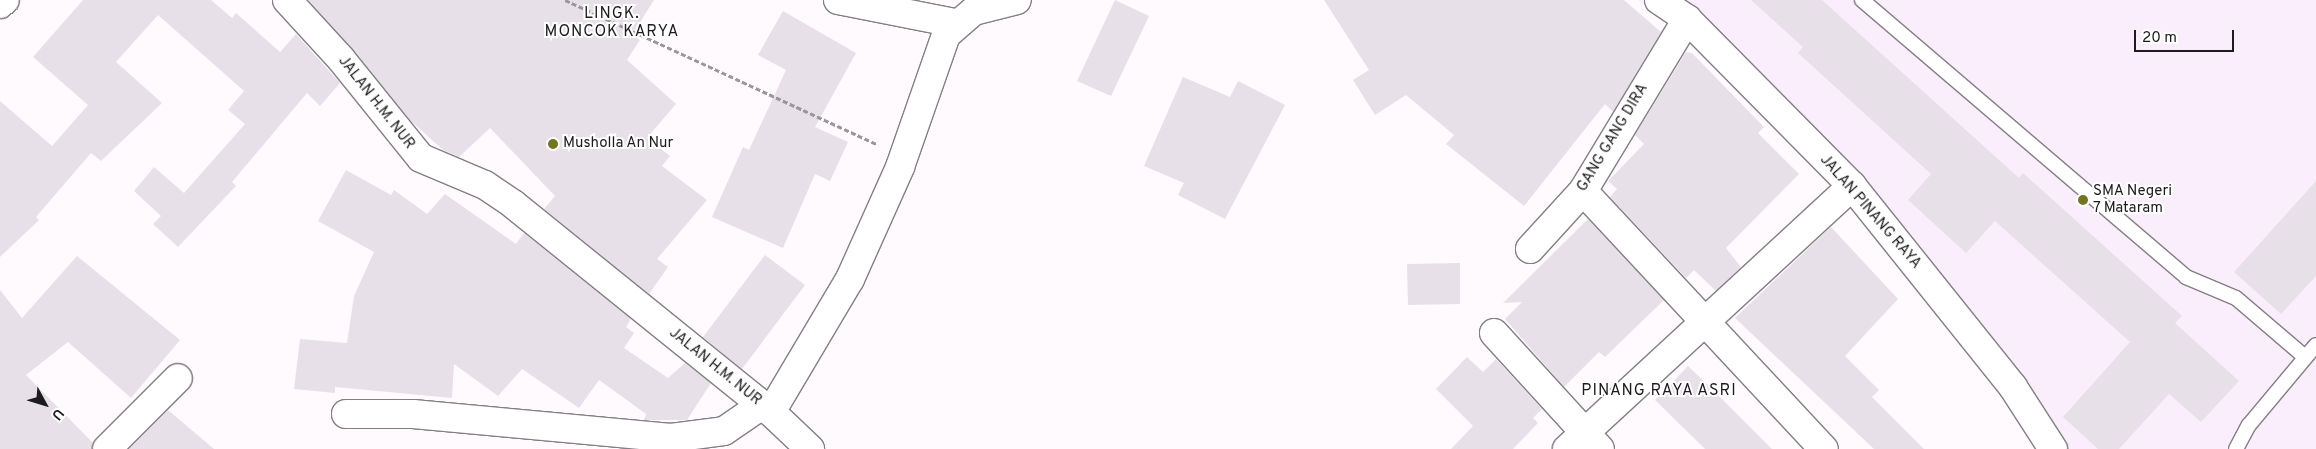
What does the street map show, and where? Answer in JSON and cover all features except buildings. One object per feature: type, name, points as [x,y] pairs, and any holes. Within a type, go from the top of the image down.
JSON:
[{"type":"street","name":"JALAN H.M. NUR","points":[[287,0],[341,59],[421,158],[486,185],[513,204],[766,409],[850,279],[904,156],[940,48],[955,23],[974,11],[1017,0]]},
{"type":"street","points":[[838,0],[955,23]]},
{"type":"street","name":"JALAN PINANG RAYA","points":[[1659,0],[1687,19],[1852,186],[2002,371],[2053,449]]},
{"type":"street","name":"GANG GANG DIRA","points":[[1530,249],[1583,191],[1687,19]]},
{"type":"street","points":[[1494,333],[1584,443],[1706,320],[1852,186]]},
{"type":"street","points":[[1583,191],[1706,320],[1824,449]]},
{"type":"street","points":[[108,449],[178,378]]},
{"type":"street","points":[[346,414],[413,414],[671,438],[724,431],[766,409],[810,449]]},
{"type":"lane","points":[[1862,0],[2186,277],[2236,298],[2305,357]]},
{"type":"lane","points":[[2236,449],[2249,425],[2316,344]]},
{"type":"path","points":[[565,0],[904,156]]},
{"type":"shaded area","name":"SMA Negeri 7 Mataram","points":[[1638,0],[2316,0],[2316,449],[2062,449],[2000,357],[1700,44]]},
{"type":"place","name":"Musholla An Nur","points":[[553,144]]},
{"type":"place","name":"SMA Negeri 7 Mataram","points":[[2083,200]]},
{"type":"district","name":"LINGK. MONCOK KARYA","points":[[612,23]]},
{"type":"district","name":"PINANG RAYA ASRI","points":[[1659,391]]}]
